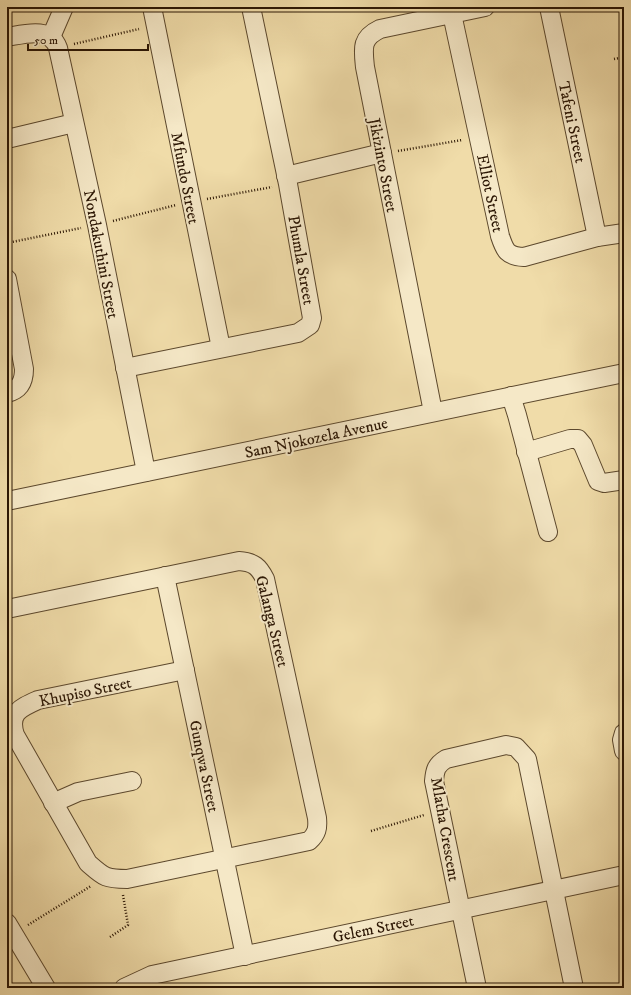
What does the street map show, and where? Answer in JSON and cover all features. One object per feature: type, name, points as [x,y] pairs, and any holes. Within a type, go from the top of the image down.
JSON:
[{"type":"street","points":[[7,37],[37,33],[55,43],[64,7]]},
{"type":"street","name":"Mfundo Street","points":[[152,7],[221,348]]},
{"type":"street","name":"Phumla Street","points":[[124,368],[298,333],[310,325],[312,318],[287,180],[251,7]]},
{"type":"street","name":"Jikizinto Street","points":[[433,412],[365,67],[364,52],[366,39],[371,33],[380,29],[485,7]]},
{"type":"street","name":"Tafeni Street","points":[[549,7],[597,237]]},
{"type":"street","name":"Elliot Street","points":[[452,14],[500,236],[508,253],[514,256],[524,256],[597,237],[624,233]]},
{"type":"street","name":"Nondakuthini Street","points":[[55,43],[97,225],[124,368],[146,472]]},
{"type":"street","points":[[7,139],[74,123]]},
{"type":"street","points":[[287,180],[382,153]]},
{"type":"street","points":[[7,279],[24,369],[24,378],[21,385],[12,392],[7,392]]},
{"type":"street","name":"Sam Njokozela Avenue","points":[[7,501],[624,373]]},
{"type":"street","points":[[511,396],[548,532]]},
{"type":"street","points":[[526,452],[570,439],[578,439],[598,481],[604,483],[624,480]]},
{"type":"street","name":"Galanga Street","points":[[7,609],[239,561],[250,562],[258,566],[267,587],[314,798],[318,828],[315,836],[309,841],[224,858]]},
{"type":"street","name":"Gunqwa Street","points":[[165,576],[245,956]]},
{"type":"street","name":"Khupiso Street","points":[[185,670],[38,700],[17,711],[12,725],[15,735],[88,863],[100,874],[111,880],[121,879],[224,858]]},
{"type":"street","points":[[624,733],[622,740],[624,751]]},
{"type":"street","name":"Mlatha Crescent","points":[[477,988],[434,781],[435,770],[438,763],[446,759],[506,745],[516,747],[527,759],[554,890]]},
{"type":"street","points":[[53,803],[78,792],[132,781]]},
{"type":"street","name":"Gelem Street","points":[[124,988],[152,975],[624,875]]},
{"type":"street","points":[[554,890],[574,988]]},
{"type":"street","points":[[10,928],[46,988]]},
{"type":"path","points":[[55,43],[155,25]]},
{"type":"path","points":[[614,59],[624,57]]},
{"type":"path","points":[[382,153],[479,137]]},
{"type":"path","points":[[7,243],[97,225],[287,180]]},
{"type":"path","points":[[371,831],[440,811]]},
{"type":"path","points":[[10,928],[89,889],[100,874]]},
{"type":"path","points":[[110,937],[128,925],[121,879]]}]
